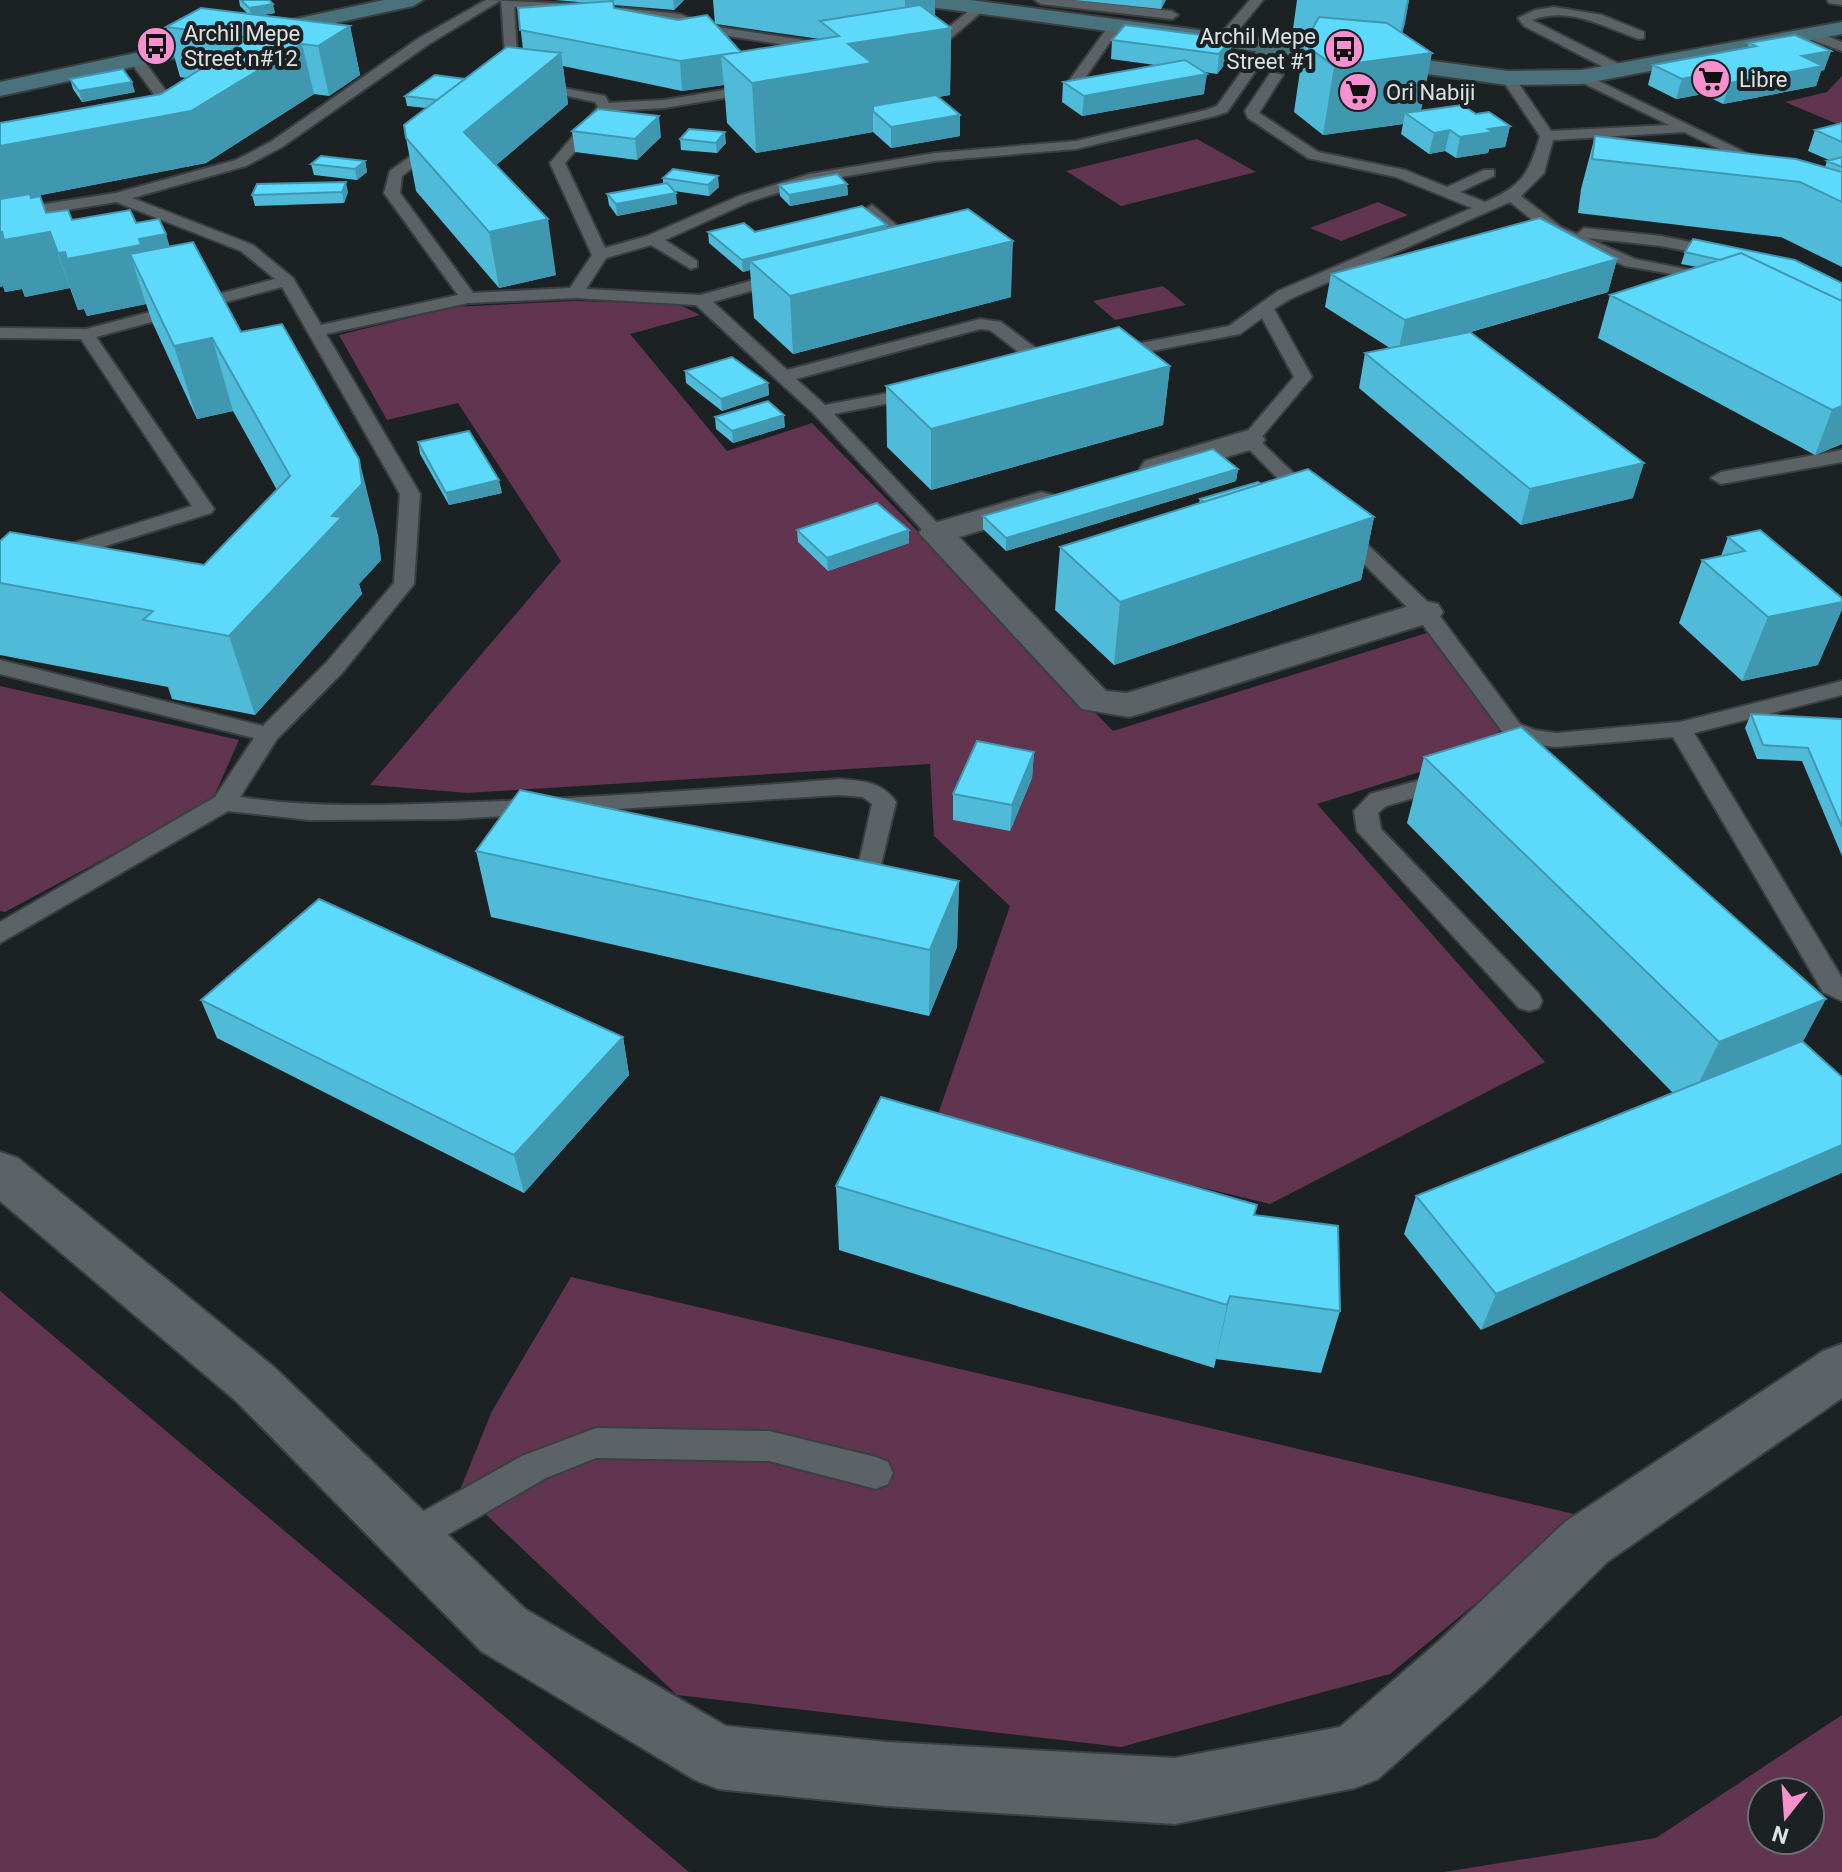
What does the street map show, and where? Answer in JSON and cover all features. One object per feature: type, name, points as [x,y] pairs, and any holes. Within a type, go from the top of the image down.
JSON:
[{"type":"street","points":[[0,89],[413,0]]},
{"type":"street","points":[[923,0],[1115,26],[1166,24],[1223,40],[1508,78],[1582,77],[1842,28]]},
{"type":"street","points":[[1131,475],[1249,440]]},
{"type":"street","points":[[1072,493],[936,533],[1095,701],[1129,705],[1425,612]]},
{"type":"street","points":[[0,1172],[255,1384],[503,1630],[718,1757],[887,1774],[1175,1791],[1355,1756],[1462,1662],[1586,1542],[1842,1368]]},
{"type":"lane","points":[[1041,0],[1166,24],[1182,2]]},
{"type":"lane","points":[[1223,40],[1257,0]]},
{"type":"lane","points":[[1546,12],[1537,7],[1537,3],[1562,0]]},
{"type":"lane","points":[[1833,0],[1842,1]]},
{"type":"lane","points":[[503,1],[510,85],[600,99],[605,107]]},
{"type":"lane","points":[[0,216],[117,197],[241,163],[277,144],[424,41],[503,1],[586,9]]},
{"type":"lane","points":[[913,61],[929,52],[980,8]]},
{"type":"lane","points":[[602,10],[684,14],[709,29],[850,51]]},
{"type":"lane","points":[[1620,70],[1524,18],[1546,12],[1587,11],[1639,35]]},
{"type":"lane","points":[[1073,85],[1115,26]]},
{"type":"lane","points":[[1809,34],[1842,47]]},
{"type":"lane","points":[[575,293],[600,255],[653,239],[744,199],[810,178],[935,157],[1076,145],[1222,109],[1267,46]]},
{"type":"lane","points":[[136,60],[175,113],[173,126],[159,131]]},
{"type":"lane","points":[[1276,75],[1252,111],[1257,119],[1313,155],[1400,173],[1485,208]]},
{"type":"lane","points":[[1582,77],[1777,171]]},
{"type":"lane","points":[[1094,357],[1234,330],[1284,295],[1512,196],[1537,173],[1547,136],[1508,78]]},
{"type":"lane","points":[[600,255],[557,163],[605,107],[664,104],[768,87]]},
{"type":"lane","points":[[455,127],[395,174],[392,193],[468,298]]},
{"type":"lane","points":[[1547,136],[1684,128]]},
{"type":"lane","points":[[1447,193],[1489,173]]},
{"type":"lane","points":[[1512,196],[1555,230],[1631,263],[1731,282]]},
{"type":"lane","points":[[0,934],[224,803],[268,734],[334,668],[404,584],[410,494],[287,281],[247,248],[117,197]]},
{"type":"lane","points":[[872,210],[905,240],[879,251]]},
{"type":"lane","points":[[1555,230],[1661,241],[1735,255]]},
{"type":"lane","points":[[653,239],[691,264]]},
{"type":"lane","points":[[316,331],[468,298],[575,293],[701,300],[805,271]]},
{"type":"lane","points":[[0,333],[86,334],[287,281]]},
{"type":"lane","points":[[701,300],[786,376],[936,533]]},
{"type":"lane","points":[[1265,308],[1303,377],[1249,440],[1425,612],[1525,748],[1556,740],[1680,729],[1842,688]]},
{"type":"lane","points":[[786,376],[980,324],[995,326],[1055,364],[1019,372]]},
{"type":"lane","points":[[0,573],[204,509],[86,334]]},
{"type":"lane","points":[[821,411],[931,389]]},
{"type":"lane","points":[[1721,478],[1842,456]]},
{"type":"lane","points":[[0,667],[268,734]]},
{"type":"lane","points":[[1680,729],[1832,985],[1842,991]]},
{"type":"lane","points":[[1468,774],[1378,800],[1366,811],[1369,831],[1529,1001]]},
{"type":"lane","points":[[224,803],[273,811],[351,814],[602,806],[839,787],[870,790],[884,802],[870,867]]},
{"type":"lane","points":[[409,1538],[534,1467],[596,1443],[769,1446],[876,1473]]},
{"type":"shaded area","points":[[1842,76],[1842,126],[1785,102],[1827,92]]},
{"type":"shaded area","points":[[1197,139],[1256,172],[1121,206],[1066,171]]},
{"type":"shaded area","points":[[1378,202],[1408,215],[1341,241],[1310,228]]},
{"type":"shaded area","points":[[1163,286],[1186,305],[1115,320],[1093,301]]},
{"type":"shaded area","points":[[573,301],[678,304],[700,315],[630,334],[727,451],[812,423],[1113,731],[1430,632],[1503,720],[1493,749],[1317,804],[1545,1062],[1270,1204],[935,1123],[1010,906],[934,836],[930,764],[468,793],[370,785],[561,561],[458,403],[387,420],[339,335],[454,307]]},
{"type":"shaded area","points":[[0,686],[239,740],[212,801],[5,912],[0,911]]},
{"type":"shaded area","points":[[571,1277],[1582,1516],[1390,1674],[1121,1747],[677,1695],[460,1490],[492,1411]]},
{"type":"shaded area","points":[[0,1291],[689,1872],[0,1872]]},
{"type":"shaded area","points":[[1842,1715],[1842,1872],[1444,1872],[1656,1838],[1746,1778],[1746,1856],[1826,1856],[1826,1776],[1750,1776]]},
{"type":"building","points":[[241,0],[269,0],[273,4],[249,8]]},
{"type":"building","points":[[613,1],[614,8],[678,20],[707,15],[741,52],[680,61],[520,30],[518,8]]},
{"type":"building","points":[[920,5],[951,28],[848,44],[872,63],[752,83],[721,55],[839,36],[820,21]]},
{"type":"building","points":[[201,8],[350,26],[318,46],[302,44],[191,111],[0,146],[0,123],[161,94],[250,38],[166,27]]},
{"type":"building","points":[[1319,17],[1387,23],[1432,53],[1334,66],[1304,44]]},
{"type":"building","points":[[1125,25],[1232,39],[1219,54],[1112,40]]},
{"type":"building","points":[[1795,35],[1831,51],[1802,56],[1823,66],[1730,83],[1709,73],[1682,79],[1653,65],[1756,46],[1749,43]]},
{"type":"building","points":[[507,47],[561,53],[464,132],[548,219],[489,232],[406,138],[404,125]]},
{"type":"building","points":[[1185,60],[1207,74],[1084,96],[1063,82]]},
{"type":"building","points":[[123,69],[132,82],[79,91],[70,79]]},
{"type":"building","points":[[435,75],[465,79],[437,100],[405,96]]},
{"type":"building","points":[[936,95],[960,115],[891,127],[873,111],[873,106]]},
{"type":"building","points":[[1462,105],[1476,114],[1489,112],[1510,126],[1460,137],[1450,130],[1434,133],[1405,113]]},
{"type":"building","points":[[598,109],[659,116],[635,139],[572,131]]},
{"type":"building","points":[[1842,123],[1842,142],[1815,130]]},
{"type":"building","points":[[689,129],[725,132],[716,143],[680,139]]},
{"type":"building","points":[[1595,136],[1796,159],[1842,172],[1842,202],[1800,182],[1592,159]]},
{"type":"building","points":[[321,156],[365,161],[355,169],[311,164]]},
{"type":"building","points":[[1842,157],[1842,167],[1827,161]]},
{"type":"building","points":[[673,169],[718,176],[708,185],[663,178]]},
{"type":"building","points":[[837,174],[847,184],[789,195],[779,185]]},
{"type":"building","points":[[346,182],[342,192],[252,195],[257,184]]},
{"type":"building","points":[[667,183],[676,193],[616,204],[607,194]]},
{"type":"building","points":[[30,194],[31,198],[40,196],[46,213],[68,210],[72,220],[130,210],[136,223],[159,219],[166,234],[139,239],[141,245],[67,259],[65,252],[58,253],[50,232],[4,240],[0,233],[0,199]]},
{"type":"building","points":[[862,206],[887,225],[742,260],[708,232],[744,223],[755,232]]},
{"type":"building","points":[[968,209],[1013,241],[790,296],[750,261]]},
{"type":"building","points":[[1540,218],[1617,259],[1405,320],[1331,274]]},
{"type":"building","points":[[1693,239],[1795,260],[1842,283],[1842,301],[1741,253],[1720,260],[1685,252]]},
{"type":"building","points":[[193,242],[241,332],[282,324],[359,459],[362,484],[332,516],[342,517],[229,636],[143,620],[153,611],[0,583],[0,541],[10,532],[204,565],[290,476],[212,338],[174,346],[130,254]]},
{"type":"building","points":[[1741,253],[1842,301],[1842,406],[1832,410],[1610,295]]},
{"type":"building","points":[[1119,327],[1170,366],[931,429],[886,386]]},
{"type":"building","points":[[1470,332],[1644,463],[1530,489],[1365,353]]},
{"type":"building","points":[[732,357],[768,383],[721,399],[685,371]]},
{"type":"building","points":[[768,401],[784,415],[732,431],[715,417]]},
{"type":"building","points":[[469,431],[499,480],[446,493],[418,442]]},
{"type":"building","points":[[1213,449],[1238,469],[1006,538],[983,516]]},
{"type":"building","points":[[1308,469],[1374,517],[1120,602],[1060,547]]},
{"type":"building","points":[[1258,482],[1261,484],[1204,502],[1200,499]]},
{"type":"building","points":[[877,503],[909,530],[827,558],[797,530]]},
{"type":"building","points":[[1760,530],[1842,598],[1842,602],[1768,617],[1702,560],[1745,551],[1728,537]]},
{"type":"building","points":[[1751,714],[1842,719],[1842,827],[1808,748],[1763,745]]},
{"type":"building","points":[[1521,727],[1826,999],[1719,1042],[1424,757]]},
{"type":"building","points":[[977,741],[1034,752],[1012,805],[953,794]]},
{"type":"building","points":[[520,790],[959,881],[930,950],[476,851]]},
{"type":"building","points":[[319,899],[623,1037],[514,1155],[201,1000]]},
{"type":"building","points":[[1802,1041],[1842,1077],[1842,1145],[1496,1294],[1416,1196]]},
{"type":"building","points":[[881,1097],[1257,1205],[1254,1215],[1338,1226],[1340,1311],[1230,1296],[1227,1305],[836,1186]]},
{"type":"place","name":"Archil Mepe Street n#12","points":[[156,46]]},
{"type":"place","name":"Archil Mepe Street #1","points":[[1344,49]]},
{"type":"place","name":"Libre","points":[[1711,79]]},
{"type":"place","name":"Ori Nabiji","points":[[1358,92]]}]
